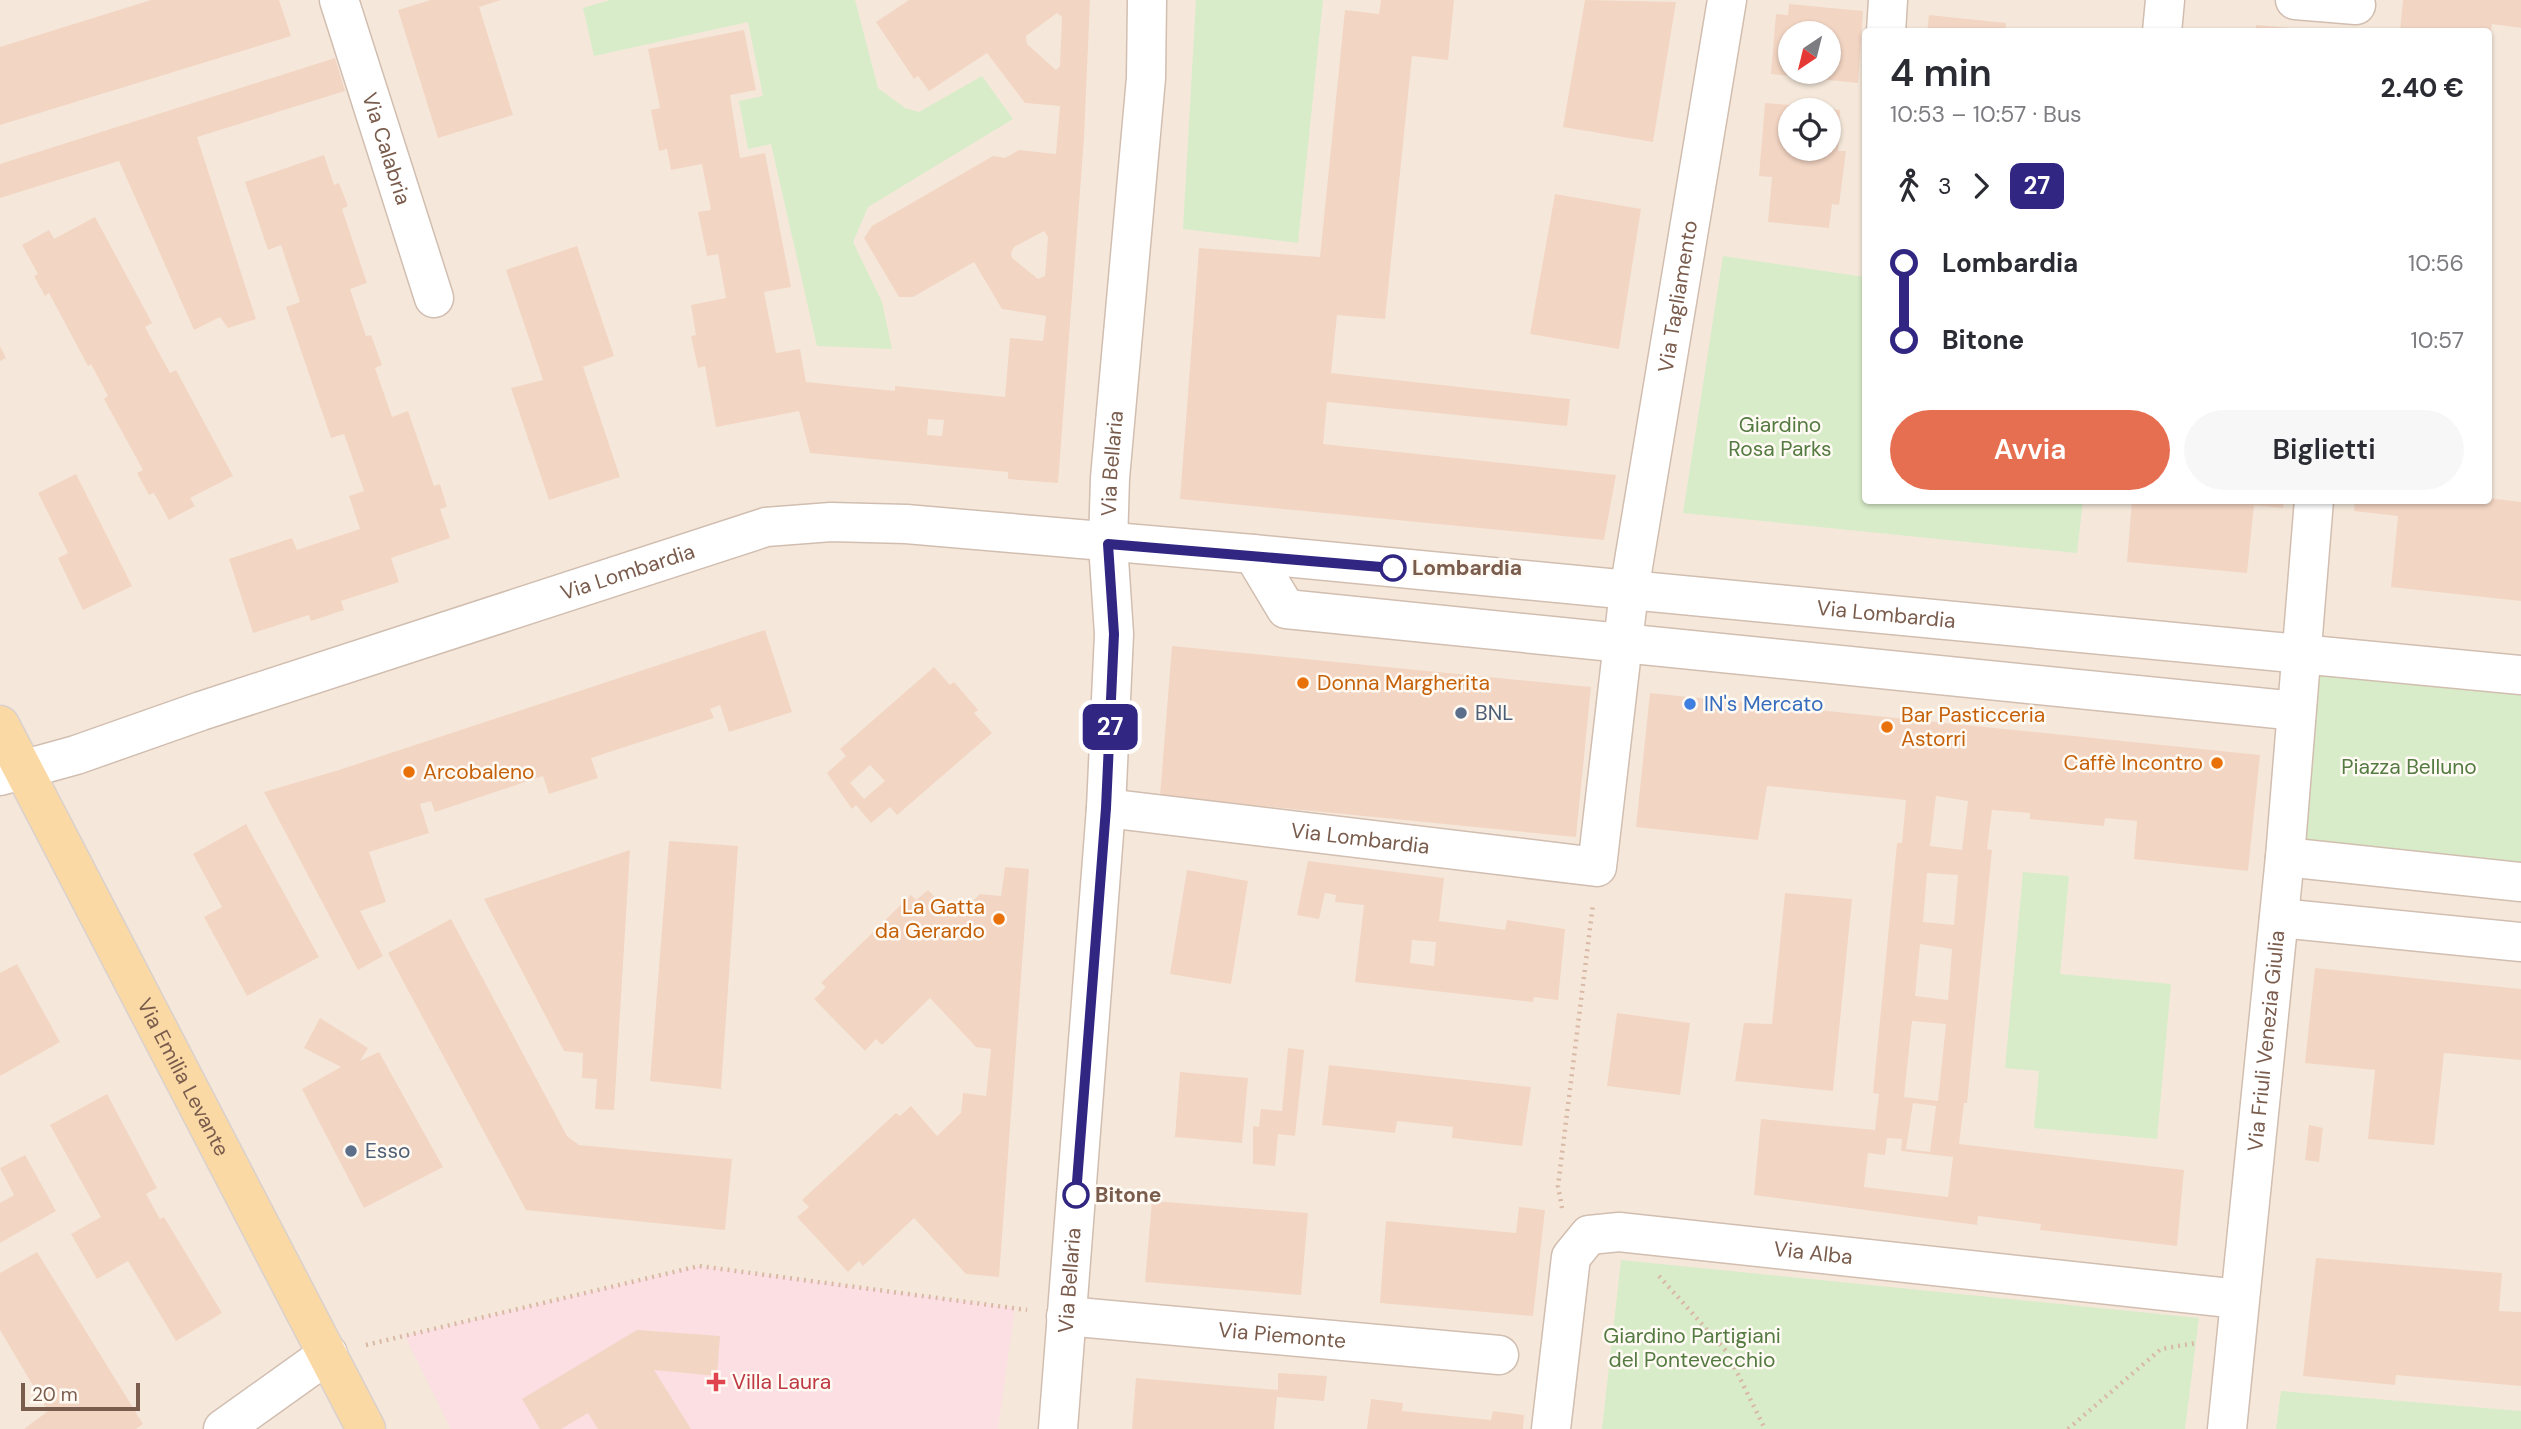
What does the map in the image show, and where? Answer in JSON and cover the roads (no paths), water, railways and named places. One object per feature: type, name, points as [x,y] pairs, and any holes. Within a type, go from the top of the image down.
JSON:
[{"type":"main road","name":"Via Emilia Levante","points":[[0,725],[12,773],[328,1354],[366,1429]]},
{"type":"street","name":"Via Calabria","points":[[339,0],[434,298]]},
{"type":"street","name":"Via Bellaria","points":[[1058,1429],[1106,808],[1114,634],[1108,544],[1110,478],[1146,78],[1147,0]]},
{"type":"street","name":"Via Tagliamento","points":[[1622,642],[1727,0]]},
{"type":"street","points":[[1886,28],[1888,0]]},
{"type":"street","points":[[2162,28],[2165,0]]},
{"type":"street","points":[[2295,0],[2356,12]]},
{"type":"street","name":"Via Friuli Venezia Giulia","points":[[2227,1429],[2285,857],[2314,504]]},
{"type":"street","name":"Via Lombardia","points":[[12,773],[76,755],[201,711],[766,527],[831,522],[906,524],[1108,544],[1253,554],[2521,675]]},
{"type":"street","points":[[1253,554],[1286,609],[2297,711]]},
{"type":"street","name":"Via Lombardia","points":[[1106,808],[1598,867],[1622,642]]},
{"type":"street","points":[[2285,857],[2521,882]]},
{"type":"street","points":[[2279,918],[2521,942]]},
{"type":"street","name":"Via Alba","points":[[1551,1429],[1571,1257],[1589,1235],[1619,1232],[2239,1299]]},
{"type":"street","name":"Via Piemonte","points":[[1066,1315],[1499,1355]]},
{"type":"street","points":[[223,1429],[328,1354]]},
{"type":"place","name":"Lombardia","points":[[1393,568]]},
{"type":"place","name":"Donna Margherita","points":[[1303,683]]},
{"type":"place","name":"IN's Mercato","points":[[1690,704]]},
{"type":"place","name":"BNL","points":[[1461,713]]},
{"type":"place","name":"Bar Pasticceria Astorri","points":[[1887,727]]},
{"type":"place","name":"Caffè Incontro","points":[[2217,763]]},
{"type":"place","name":"Arcobaleno","points":[[409,772]]},
{"type":"place","name":"La Gatta da Gerardo","points":[[999,919]]},
{"type":"place","name":"Esso","points":[[351,1151]]},
{"type":"place","name":"Bitone","points":[[1076,1195]]},
{"type":"place","name":"Villa Laura","points":[[716,1382]]},
{"type":"park label","name":"Giardino Rosa Parks","points":[[1780,437]]},
{"type":"park label","name":"Piazza Belluno","points":[[2409,767]]},
{"type":"park label","name":"Giardino Partigiani del Pontevecchio","points":[[1692,1348]]}]
